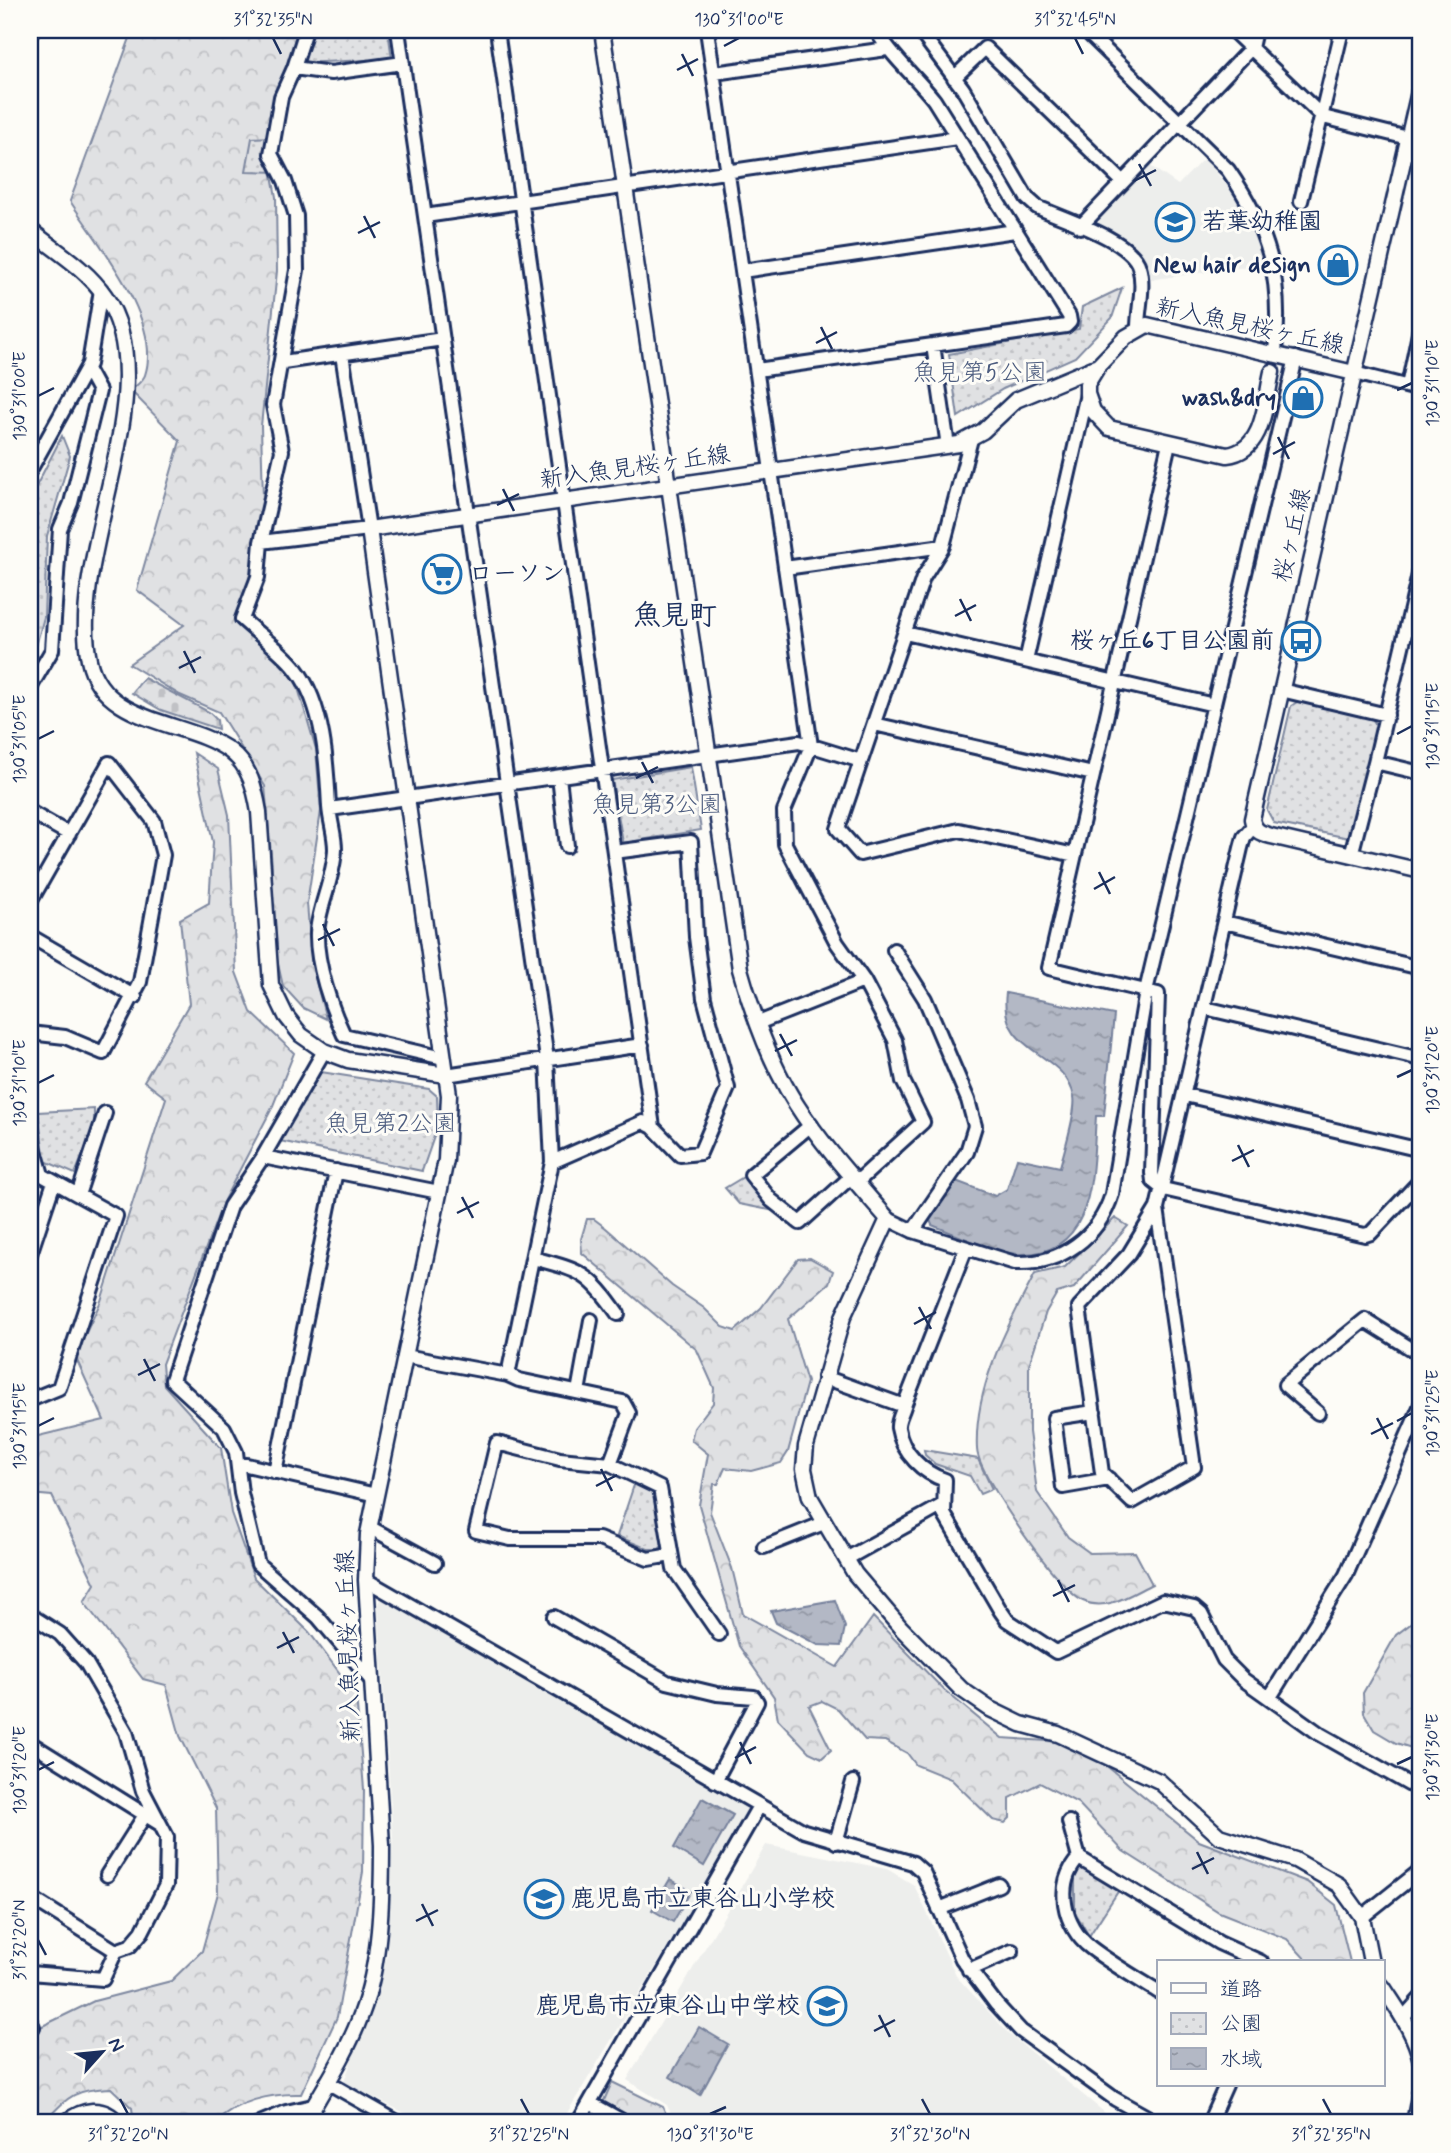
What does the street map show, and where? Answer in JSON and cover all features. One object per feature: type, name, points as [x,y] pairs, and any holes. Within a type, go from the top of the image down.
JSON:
[{"type":"street","points":[[30,34],[32,30]]},
{"type":"street","points":[[306,30],[281,97],[271,154],[285,181],[296,216],[297,270],[283,362],[273,405],[282,451],[261,542],[258,578],[242,619],[297,670],[318,716],[329,764],[330,809],[335,849],[330,890],[317,932],[328,1000],[344,1035],[443,1058],[342,354]]},
{"type":"street","points":[[398,30],[547,1059],[552,1162],[508,1375]]},
{"type":"street","points":[[497,30],[653,1127]]},
{"type":"street","points":[[602,30],[740,969],[777,1069],[811,1125],[888,1219],[913,1231],[1015,1263],[1030,1264],[1070,1250],[1097,1227],[1106,1214],[1112,1194],[1146,991],[1296,358]]},
{"type":"street","points":[[707,30],[811,746],[789,793],[785,811],[785,844],[837,943],[864,981],[895,1040],[902,1081],[923,1122],[800,1223],[771,1200],[751,1175],[811,1125]]},
{"type":"street","points":[[757,370],[1066,326],[1070,322],[957,138],[919,81],[887,49],[876,30]]},
{"type":"street","points":[[919,30],[954,78],[1027,198],[1037,206],[1123,245],[1135,257],[1142,284],[1138,328]]},
{"type":"street","points":[[1084,30],[1228,170],[1266,236],[1278,300],[1275,352]]},
{"type":"street","points":[[1232,30],[1323,117],[1415,139]]},
{"type":"street","points":[[1080,227],[1251,48],[1255,30]]},
{"type":"street","points":[[1301,201],[1342,30]]},
{"type":"street","points":[[954,78],[985,48],[1123,182]]},
{"type":"street","points":[[714,72],[887,49]]},
{"type":"street","points":[[294,68],[331,73],[403,63]]},
{"type":"street","name":"桜ヶ丘線","points":[[1253,827],[1253,810],[1354,373],[1415,139],[1421,83]]},
{"type":"street","points":[[425,216],[957,138]]},
{"type":"street","points":[[742,271],[1015,232]]},
{"type":"street","points":[[30,255],[35,234],[101,290],[117,318],[125,341],[125,396],[85,626],[89,664],[102,687],[128,709],[214,742],[232,752],[254,784],[259,812],[271,985],[286,1016],[301,1035],[324,1051],[348,1060],[446,1075],[642,1045]]},
{"type":"street","points":[[30,470],[87,369],[101,290]]},
{"type":"street","points":[[1408,386],[1421,324]]},
{"type":"street","name":"新入魚見桜ヶ丘線","points":[[369,529],[948,446],[971,439],[1016,400],[1098,366],[1138,328],[1152,325],[1275,352],[1354,373]]},
{"type":"street","points":[[283,362],[443,339]]},
{"type":"street","points":[[933,345],[948,446]]},
{"type":"street","points":[[1026,661],[1087,394],[1087,384],[1098,366]]},
{"type":"street","points":[[30,688],[52,650],[60,529],[71,503],[99,391],[87,369]]},
{"type":"street","points":[[1087,394],[1093,411],[1109,428],[1169,443],[1235,454],[1248,446],[1260,426],[1272,372]]},
{"type":"street","points":[[1354,373],[1421,390]]},
{"type":"street","points":[[971,439],[943,546],[923,578],[838,829],[860,854],[959,830],[1075,855]]},
{"type":"street","points":[[1169,443],[1049,968],[1158,994],[1152,1173],[1153,1181],[1163,1189],[1365,1235],[1371,1233],[1421,1180]]},
{"type":"street","points":[[261,542],[369,529]]},
{"type":"street","points":[[785,568],[943,546]]},
{"type":"street","points":[[1351,855],[1421,566]]},
{"type":"street","points":[[905,633],[1214,705]]},
{"type":"street","points":[[1281,690],[1387,715]]},
{"type":"street","points":[[874,724],[1093,774]]},
{"type":"street","points":[[330,809],[799,742],[861,761]]},
{"type":"street","points":[[1375,762],[1421,773]]},
{"type":"street","points":[[30,902],[109,764],[154,821],[163,855],[135,996],[103,1053],[65,1037],[30,1032]]},
{"type":"street","points":[[559,777],[568,846]]},
{"type":"street","points":[[30,812],[69,834]]},
{"type":"street","points":[[1157,1208],[1194,1467],[1132,1502],[1102,1473],[1079,1307],[1129,1254],[1157,1208],[1244,837],[1253,827],[1271,836],[1421,871]]},
{"type":"street","points":[[552,1162],[643,1122],[653,1127],[680,1155],[700,1153],[727,1088],[704,998],[696,937],[691,842],[614,852]]},
{"type":"street","points":[[1224,922],[1421,968]]},
{"type":"street","points":[[30,936],[135,996]]},
{"type":"street","points":[[894,950],[925,999],[968,1100],[975,1126],[967,1152],[913,1231]]},
{"type":"street","points":[[758,1023],[864,981]]},
{"type":"street","points":[[1205,1009],[1421,1059]]},
{"type":"street","points":[[324,1051],[263,1157],[230,1206],[172,1380],[224,1428],[238,1463],[241,1493],[258,1564],[318,1617],[372,1680]]},
{"type":"street","name":"新入魚見桜ヶ丘線","points":[[304,2123],[354,2034],[368,1993],[382,1886],[366,1580],[369,1527],[439,1192],[449,1128],[443,1058]]},
{"type":"street","points":[[1185,1095],[1421,1150]]},
{"type":"street","points":[[79,1195],[105,1113]]},
{"type":"street","points":[[30,1133],[33,1169],[116,1216],[59,1388],[30,1399]]},
{"type":"street","points":[[263,1157],[439,1192]]},
{"type":"street","points":[[275,1472],[336,1171]]},
{"type":"street","points":[[30,1254],[54,1182]]},
{"type":"street","points":[[888,1219],[843,1317],[806,1446],[804,1469],[810,1497],[846,1559],[901,1628],[961,1689],[990,1709],[1021,1724],[1058,1734],[1159,1781],[1219,1836],[1318,1870],[1339,1885],[1362,1917],[1371,1960]]},
{"type":"street","points":[[966,1248],[898,1426],[919,1467],[945,1480],[944,1514],[1007,1620],[1056,1652],[1137,1611],[1163,1601],[1179,1602],[1201,1614],[1231,1670],[1320,1734],[1421,1791]]},
{"type":"street","points":[[533,1258],[576,1269],[596,1283],[618,1314]]},
{"type":"street","points":[[578,1392],[591,1320]]},
{"type":"street","points":[[1318,1413],[1285,1385],[1365,1320],[1421,1355]]},
{"type":"street","points":[[405,1356],[508,1375],[624,1402],[629,1413],[610,1464]]},
{"type":"street","points":[[824,1377],[904,1406]]},
{"type":"street","points":[[1270,1696],[1346,1575],[1421,1405]]},
{"type":"street","points":[[1094,1412],[1054,1419],[1063,1487],[1109,1479]]},
{"type":"street","points":[[671,1555],[648,1559],[599,1539],[510,1539],[476,1531],[497,1443],[560,1459],[610,1464],[654,1483],[663,1492],[674,1569],[719,1634]]},
{"type":"street","points":[[238,1463],[376,1495]]},
{"type":"street","points":[[846,1559],[943,1505]]},
{"type":"street","points":[[764,1546],[824,1523]]},
{"type":"street","points":[[369,1527],[435,1563]]},
{"type":"street","points":[[366,1580],[804,1831],[913,1863],[923,1872],[968,1970],[1021,2031],[1115,2099],[1158,2123]]},
{"type":"street","points":[[30,1615],[60,1634],[86,1663],[126,1732],[143,1791],[162,1826],[168,1846],[166,1885],[142,1932],[130,1946],[116,1951],[103,1979],[30,1973]]},
{"type":"street","points":[[554,1617],[667,1682],[717,1694],[754,1697],[757,1702],[751,1717],[715,1781]]},
{"type":"street","points":[[30,1743],[162,1826]]},
{"type":"street","points":[[836,1842],[853,1782]]},
{"type":"street","points":[[578,2123],[759,1806]]},
{"type":"street","points":[[107,1875],[145,1815]]},
{"type":"street","points":[[1069,1822],[1079,1858],[1219,1943],[1257,1960]]},
{"type":"street","points":[[1079,1858],[1066,1872],[1064,1882],[1064,1901],[1069,1919],[1088,1946],[1157,1991]]},
{"type":"street","points":[[1362,1917],[1421,1870]]},
{"type":"street","points":[[939,1909],[999,1885]]},
{"type":"street","points":[[30,1897],[116,1951]]},
{"type":"street","points":[[968,1970],[1012,1951]]},
{"type":"street","points":[[1384,1988],[1416,2040],[1421,2061]]},
{"type":"street","points":[[1404,2017],[1421,1998]]},
{"type":"street","points":[[327,2082],[399,2123]]},
{"type":"street","points":[[1209,2123],[1226,2086]]},
{"type":"street","points":[[1414,2123],[1421,2086]]},
{"type":"street","points":[[590,2103],[626,2123]]},
{"type":"street","points":[[260,2123],[313,2106]]},
{"type":"street","points":[[65,2123],[81,2112],[93,2110],[109,2113],[118,2123]]},
{"type":"shaded area","name":"若葉幼稚園","points":[[1204,158],[1240,201],[1254,229],[1265,264],[1149,280],[1141,254],[1125,240],[1100,228],[1098,217],[1149,165],[1178,185]]},
{"type":"shaded area","name":"鹿児島市立東谷山小学校","points":[[384,1596],[745,1807],[748,1814],[561,2123],[424,2123],[344,2082],[387,1956],[393,1841],[378,1604]]},
{"type":"shaded area","name":"鹿児島市立東谷山中学校","points":[[766,1845],[887,1869],[914,1885],[957,1977],[1010,2035],[1104,2112],[1112,2123],[675,2123],[667,2105],[627,2080]]},
{"type":"green space","points":[[133,30],[299,30],[276,96],[268,153],[276,197],[277,271],[261,426],[263,498],[252,578],[239,618],[296,681],[316,749],[321,811],[307,903],[312,966],[326,1019],[303,1008],[283,986],[272,938],[272,866],[265,786],[219,712],[180,695],[129,664],[184,625],[137,590],[180,441],[131,391],[145,375],[148,354],[145,331],[125,284],[70,201]]},
{"type":"green space","points":[[314,30],[388,30],[392,59],[299,63]]},
{"type":"green space","points":[[271,137],[276,172],[246,171],[252,138]]},
{"type":"green space","name":"魚見第5公園","points":[[1122,288],[1112,318],[1075,357],[1003,389],[958,417],[949,354],[1079,329],[1082,307]]},
{"type":"green space","points":[[62,436],[70,456],[47,536],[44,617],[32,660],[30,498]]},
{"type":"green space","points":[[144,678],[209,712],[217,720],[218,729],[161,710],[132,693]]},
{"type":"green space","points":[[1300,700],[1370,716],[1377,726],[1349,838],[1274,823],[1267,810],[1291,706]]},
{"type":"green space","points":[[194,753],[218,769],[229,815],[236,972],[251,1012],[294,1053],[272,1108],[224,1200],[162,1364],[164,1385],[221,1448],[231,1513],[254,1578],[309,1632],[356,1695],[364,1789],[363,1872],[337,2017],[301,2094],[254,2100],[233,2109],[214,2123],[134,2123],[132,2108],[111,2088],[88,2090],[72,2096],[43,2123],[30,2123],[30,2032],[94,2001],[171,1981],[202,1951],[218,1893],[216,1808],[180,1736],[166,1685],[143,1679],[84,1602],[95,1584],[52,1496],[30,1494],[30,1438],[104,1420],[75,1356],[101,1301],[166,1098],[144,1081],[189,1004],[180,919],[209,903],[213,842]]},
{"type":"green space","name":"魚見第3公園","points":[[691,767],[701,830],[623,843],[612,780]]},
{"type":"green space","name":"魚見第2公園","points":[[321,1072],[429,1089],[437,1096],[438,1125],[422,1171],[280,1141]]},
{"type":"green space","points":[[94,1109],[94,1127],[75,1174],[45,1161],[38,1112]]},
{"type":"green space","points":[[745,1176],[775,1211],[739,1204],[725,1188]]},
{"type":"green space","points":[[1115,1218],[1128,1226],[1074,1288],[1057,1293],[1046,1312],[1029,1365],[1029,1432],[1037,1492],[1068,1537],[1090,1553],[1135,1552],[1152,1584],[1110,1603],[1092,1604],[1072,1593],[1057,1577],[1008,1511],[983,1469],[977,1453],[977,1433],[984,1391],[997,1350],[1035,1274],[1065,1267]]},
{"type":"green space","points":[[587,1219],[594,1219],[672,1286],[704,1308],[723,1327],[735,1331],[761,1308],[798,1259],[810,1258],[833,1271],[829,1283],[788,1319],[807,1382],[788,1452],[781,1463],[751,1471],[725,1468],[718,1484],[714,1484],[710,1512],[732,1568],[743,1614],[837,1667],[873,1617],[943,1689],[1002,1738],[1063,1742],[1098,1759],[1199,1841],[1307,1882],[1336,1905],[1350,1960],[1306,1960],[1287,1939],[1219,1912],[1123,1851],[1078,1803],[1040,1783],[1010,1798],[1010,1818],[1005,1823],[993,1820],[951,1779],[916,1765],[907,1753],[885,1741],[865,1740],[838,1709],[822,1701],[809,1706],[831,1750],[822,1758],[809,1752],[778,1719],[774,1697],[739,1646],[699,1505],[708,1454],[691,1440],[694,1428],[713,1403],[714,1388],[697,1350],[582,1253],[581,1239]]},
{"type":"green space","points":[[924,1450],[978,1459],[992,1489],[980,1494],[970,1476],[935,1464],[925,1455]]},
{"type":"green space","points":[[635,1482],[652,1489],[654,1494],[663,1545],[659,1549],[648,1549],[617,1536]]},
{"type":"green space","points":[[1421,1608],[1421,1751],[1396,1743],[1374,1730],[1364,1713],[1363,1693],[1396,1635],[1413,1622]]},
{"type":"green space","points":[[1084,1867],[1119,1890],[1089,1936],[1075,1912],[1075,1872]]},
{"type":"green space","points":[[612,2082],[663,2107],[670,2123],[634,2123],[602,2105]]},
{"type":"water","points":[[1006,993],[1114,1015],[1104,1116],[1096,1116],[1093,1161],[1085,1207],[1076,1226],[1063,1241],[1044,1251],[1018,1254],[997,1250],[932,1225],[929,1218],[956,1181],[995,1196],[1007,1189],[1017,1158],[1060,1167],[1072,1121],[1074,1097],[1068,1082],[1058,1070],[1022,1041],[1012,1029],[1006,1013]]},
{"type":"water","points":[[835,1600],[845,1627],[841,1646],[818,1645],[776,1623],[771,1611]]},
{"type":"water","points":[[702,1798],[733,1815],[704,1866],[674,1848]]},
{"type":"water","points":[[670,1879],[691,1891],[673,1922],[652,1910]]},
{"type":"water","points":[[699,2027],[728,2044],[700,2095],[670,2077]]},
{"type":"place","name":"若葉幼稚園","points":[[1175,222]]},
{"type":"place","name":"New hair design","points":[[1338,265]]},
{"type":"place","name":"wash&dry","points":[[1303,398]]},
{"type":"place","name":"ローソン","points":[[442,574]]},
{"type":"place","name":"桜ヶ丘6丁目公園前","points":[[1301,641]]},
{"type":"place","name":"鹿児島市立東谷山小学校","points":[[544,1899]]},
{"type":"place","name":"鹿児島市立東谷山中学校","points":[[827,2006]]},
{"type":"district","name":"魚見町","points":[[675,616]]}]
